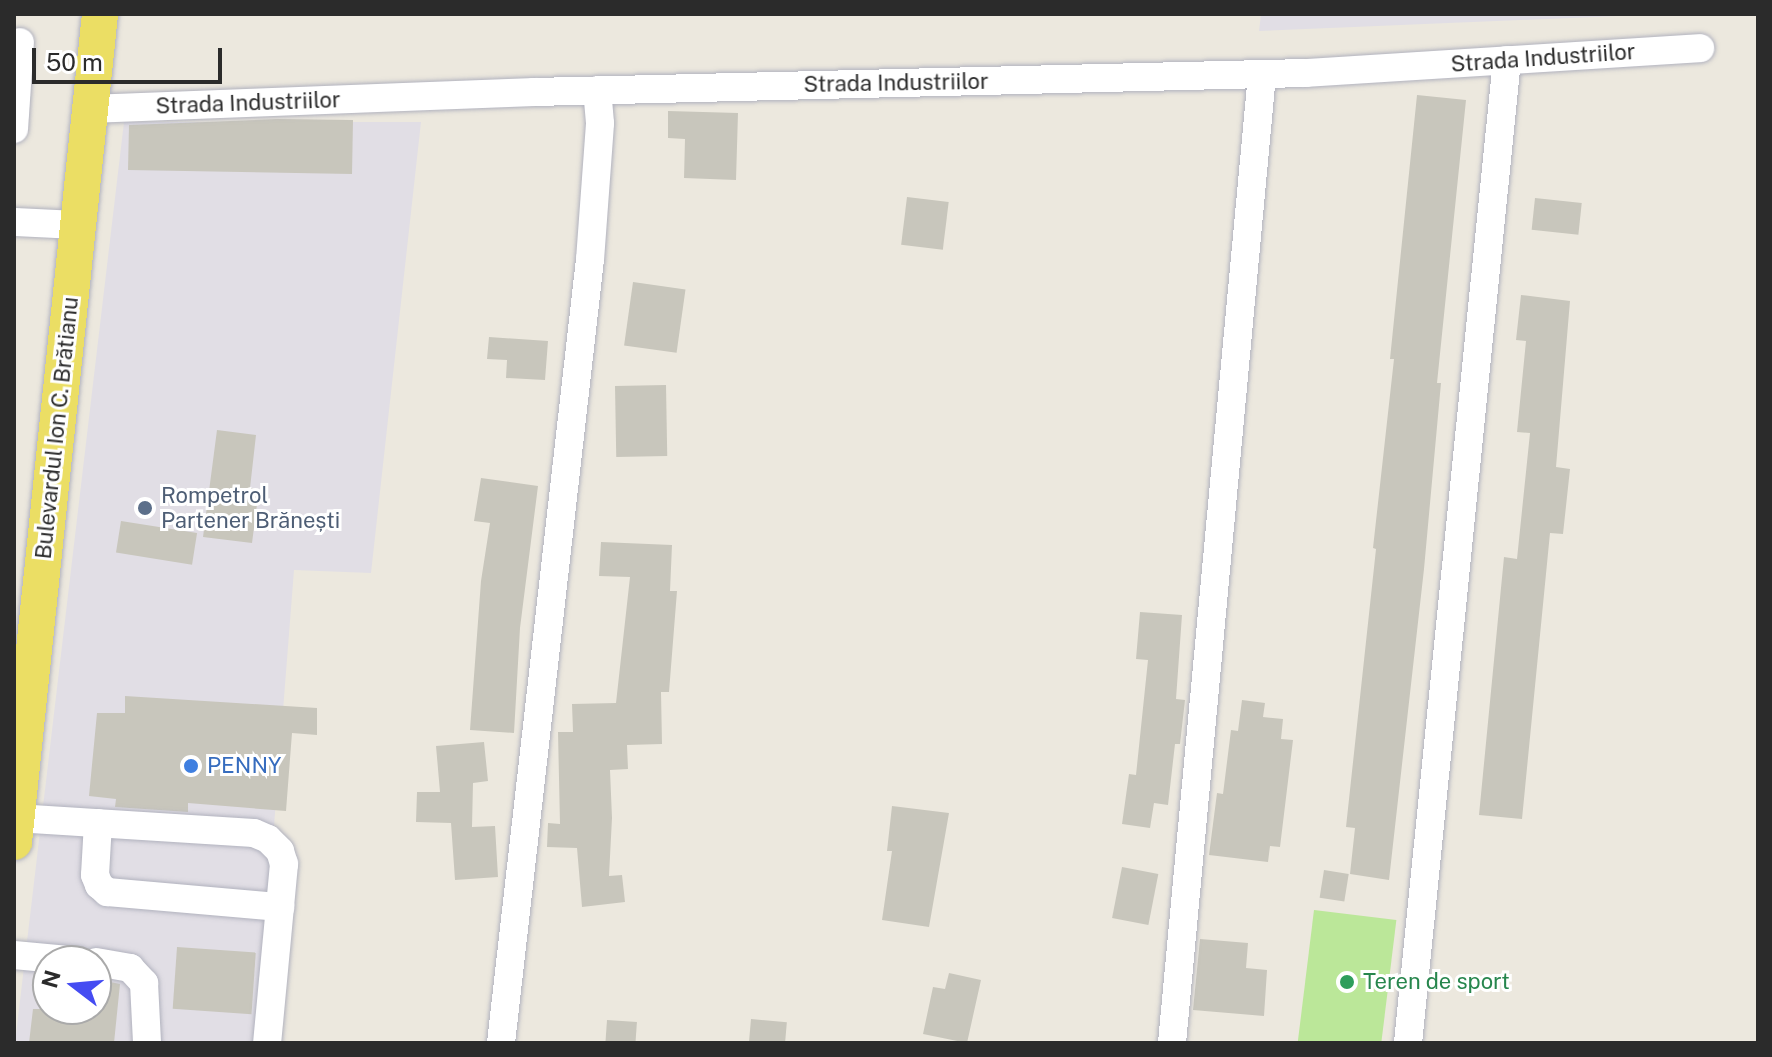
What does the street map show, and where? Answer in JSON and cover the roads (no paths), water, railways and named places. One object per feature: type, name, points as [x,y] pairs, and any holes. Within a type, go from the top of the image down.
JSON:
[{"type":"main road","name":"Bulevardul Ion C. Brătianu","points":[[15,830],[100,14]]},
{"type":"street","points":[[14,129],[20,42]]},
{"type":"street","name":"Strada Industriilor","points":[[90,109],[597,90],[1262,74],[1700,48]]},
{"type":"street","points":[[1408,1043],[1507,60]]},
{"type":"street","points":[[1172,1043],[1262,74]]},
{"type":"street","points":[[501,1043],[591,247],[600,123],[597,90]]},
{"type":"street","points":[[14,222],[78,225]]},
{"type":"street","points":[[98,823],[95,875],[99,885],[107,892],[280,907]]},
{"type":"street","points":[[15,830],[98,823],[254,833],[268,839],[280,851],[284,864],[267,1043]]},
{"type":"street","points":[[112,965],[130,968],[144,983],[147,1043]]},
{"type":"place","name":"Rompetrol Partener Brănești","points":[[145,508]]},
{"type":"place","name":"PENNY","points":[[191,766]]},
{"type":"place","name":"Teren de sport","points":[[1347,982]]}]
